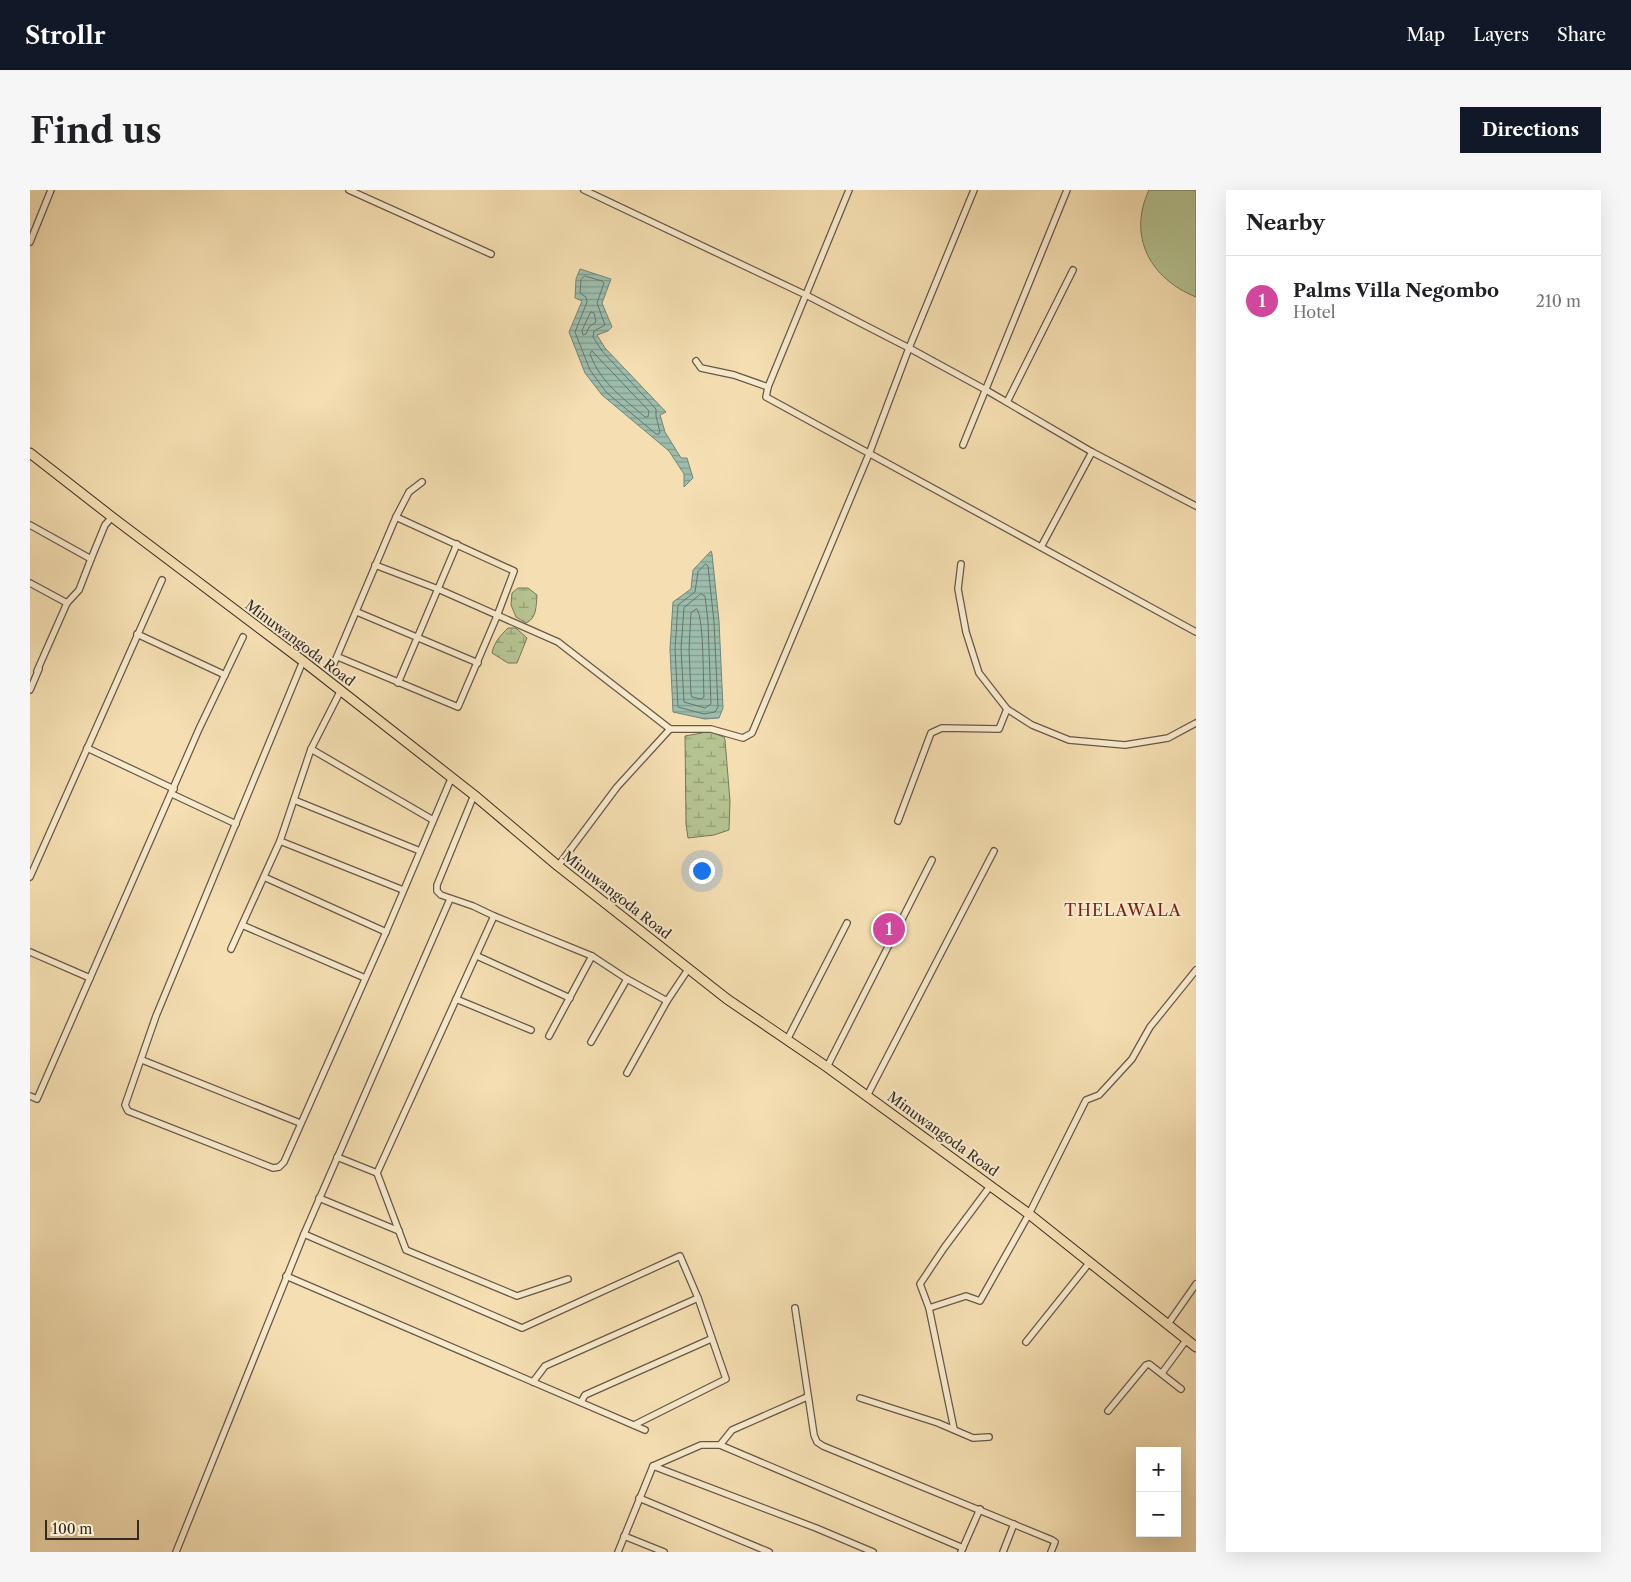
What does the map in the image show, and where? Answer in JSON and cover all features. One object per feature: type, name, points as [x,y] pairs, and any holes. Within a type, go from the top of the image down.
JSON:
[{"type":"main road","name":"Minuwangoda Road","points":[[30,453],[303,661],[451,779],[474,795],[558,866],[728,999],[827,1067],[1029,1214],[1196,1347]]},
{"type":"street","points":[[30,242],[51,190]]},
{"type":"street","points":[[349,190],[491,254]]},
{"type":"street","points":[[584,190],[806,295],[909,348],[986,390],[1092,452],[1196,506]]},
{"type":"street","points":[[849,190],[768,387],[766,397],[1196,632]]},
{"type":"street","points":[[375,565],[438,589],[558,642],[670,729],[711,729],[743,738],[752,733],[869,454],[909,348],[974,190]]},
{"type":"street","points":[[963,445],[1066,190]]},
{"type":"street","points":[[1007,402],[1073,270]]},
{"type":"street","points":[[696,361],[702,368],[734,375],[768,387]]},
{"type":"street","points":[[1040,547],[1092,452]]},
{"type":"street","points":[[332,668],[396,517],[409,492],[422,482]]},
{"type":"street","points":[[37,671],[67,603],[79,590],[105,525],[112,517]]},
{"type":"street","points":[[338,656],[458,707],[478,663],[514,571],[396,517]]},
{"type":"street","points":[[30,525],[91,559]]},
{"type":"street","points":[[398,682],[457,544]]},
{"type":"street","points":[[961,564],[958,589],[966,632],[979,673],[1007,709],[1032,725],[1069,740],[1125,746],[1168,738],[1196,723]]},
{"type":"street","points":[[30,877],[162,580]]},
{"type":"street","points":[[30,583],[67,603]]},
{"type":"street","points":[[357,612],[478,663]]},
{"type":"street","points":[[137,634],[225,675]]},
{"type":"street","points":[[30,1096],[37,1099],[243,637]]},
{"type":"street","points":[[30,690],[49,644]]},
{"type":"street","points":[[303,661],[156,1016],[125,1105],[128,1111],[273,1168],[279,1167],[284,1162],[386,932],[451,779]]},
{"type":"street","points":[[231,949],[280,841],[311,749],[340,690]]},
{"type":"street","points":[[898,821],[931,733],[942,728],[998,729],[1007,709]]},
{"type":"street","points":[[558,866],[616,787],[670,729]]},
{"type":"street","points":[[87,748],[236,824]]},
{"type":"street","points":[[311,749],[433,820]]},
{"type":"street","points":[[474,795],[437,885],[441,895],[473,906],[592,956],[627,979],[667,1001]]},
{"type":"street","points":[[294,800],[420,851]]},
{"type":"street","points":[[280,841],[403,890]]},
{"type":"street","points":[[867,1096],[994,851]]},
{"type":"street","points":[[827,1067],[932,860]]},
{"type":"street","points":[[264,877],[386,932]]},
{"type":"street","points":[[176,1552],[286,1276],[450,899]]},
{"type":"street","points":[[494,916],[377,1173],[406,1250],[516,1296],[568,1279]]},
{"type":"street","points":[[787,1040],[848,923]]},
{"type":"street","points":[[242,925],[365,978]]},
{"type":"street","points":[[30,952],[90,978]]},
{"type":"street","points":[[477,956],[570,998]]},
{"type":"street","points":[[549,1036],[592,956]]},
{"type":"street","points":[[627,1073],[667,1001],[689,968]]},
{"type":"street","points":[[929,1308],[966,1296],[980,1301],[1029,1214],[1086,1100],[1099,1095],[1132,1059],[1150,1027],[1196,970]]},
{"type":"street","points":[[590,1042],[627,979]]},
{"type":"street","points":[[456,999],[531,1030]]},
{"type":"street","points":[[142,1060],[300,1123]]},
{"type":"street","points":[[337,1157],[377,1173]]},
{"type":"street","points":[[954,1429],[929,1308],[920,1284],[990,1186]]},
{"type":"street","points":[[319,1198],[399,1231]]},
{"type":"street","points":[[304,1234],[522,1328],[680,1256],[698,1298],[726,1379],[634,1425]]},
{"type":"street","points":[[1026,1342],[1090,1262]]},
{"type":"street","points":[[286,1276],[645,1430]]},
{"type":"street","points":[[1168,1324],[1196,1284]]},
{"type":"street","points":[[533,1382],[545,1366],[698,1298]]},
{"type":"street","points":[[795,1308],[807,1397],[817,1442],[1052,1540],[1055,1542],[1051,1552]]},
{"type":"street","points":[[581,1402],[585,1395],[711,1339]]},
{"type":"street","points":[[1162,1373],[1187,1339]]},
{"type":"street","points":[[1108,1410],[1146,1365],[1152,1365],[1181,1389]]},
{"type":"street","points":[[720,1445],[732,1430],[807,1397]]},
{"type":"street","points":[[860,1398],[954,1429],[973,1438],[989,1437]]},
{"type":"street","points":[[618,1552],[653,1466],[701,1445],[720,1445],[962,1550],[980,1509]]},
{"type":"street","points":[[653,1466],[816,1528],[873,1552]]},
{"type":"street","points":[[639,1498],[769,1552]]},
{"type":"street","points":[[1003,1552],[1014,1524]]},
{"type":"street","points":[[624,1536],[664,1552]]},
{"type":"green space","points":[[1149,190],[1196,190],[1196,297],[1180,289],[1167,279],[1156,268],[1147,254],[1142,240],[1141,224],[1143,207]]},
{"type":"green space","points":[[518,588],[528,588],[537,595],[534,615],[526,623],[516,617],[511,605],[512,593]]},
{"type":"green space","points":[[508,628],[516,628],[527,638],[517,663],[508,663],[492,653],[496,642]]},
{"type":"green space","points":[[705,730],[724,737],[725,740],[730,801],[729,830],[714,835],[688,838],[686,824],[685,736],[702,733]]},
{"type":"water","points":[[580,269],[611,279],[602,303],[612,327],[608,331],[597,335],[605,348],[666,412],[660,415],[665,432],[681,458],[687,458],[693,478],[684,487],[684,474],[669,451],[602,395],[585,373],[569,332],[582,301],[575,298],[576,279]]},
{"type":"water","points":[[711,551],[719,621],[723,708],[719,718],[705,719],[673,712],[670,649],[673,602],[691,589],[693,570]]},
{"type":"place","name":"Palms Villa Negombo","points":[[889,929]]},
{"type":"district","name":"THELAWALA","points":[[1123,910]]}]
